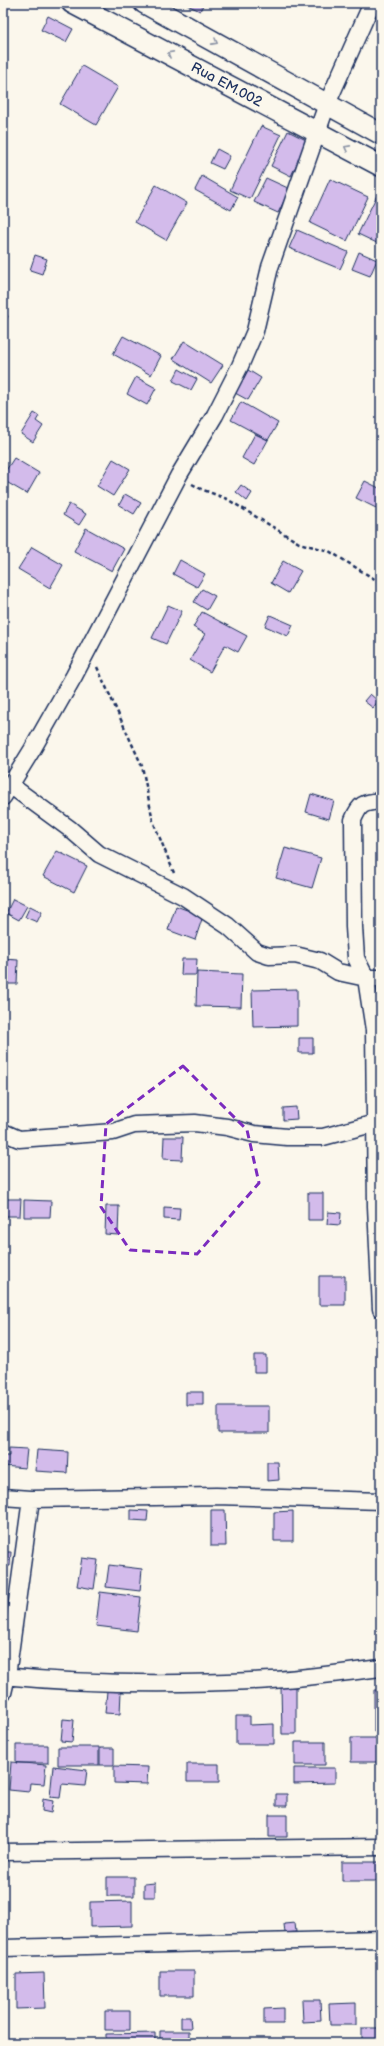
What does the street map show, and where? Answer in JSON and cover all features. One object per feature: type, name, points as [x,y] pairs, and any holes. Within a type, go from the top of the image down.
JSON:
[{"type":"street","name":"Rua EM.002","points":[[72,3],[381,166]]},
{"type":"street","points":[[144,3],[381,134]]},
{"type":"street","points":[[372,3],[327,104],[270,267],[255,331],[240,366],[215,415],[179,475],[90,645],[32,750],[5,793],[70,829],[99,854],[183,896],[228,926],[257,952],[269,956],[301,956],[320,961],[338,972],[374,978]]},
{"type":"street","points":[[381,801],[367,803],[358,808],[353,820],[354,927],[356,958],[374,978],[376,1206],[381,1309]]},
{"type":"street","points":[[3,1132],[19,1139],[113,1132],[134,1125],[195,1123],[227,1127],[254,1134],[288,1137],[323,1137],[376,1123]]},
{"type":"street","points":[[3,1497],[31,1499],[216,1496],[381,1501]]},
{"type":"street","points":[[3,1694],[31,1499]]},
{"type":"street","points":[[5,1676],[119,1684],[198,1683],[274,1680],[381,1668]]},
{"type":"street","points":[[3,1852],[381,1847]]},
{"type":"street","points":[[3,1948],[381,1939]]},
{"type":"path","points":[[179,475],[201,489],[228,499],[298,543],[329,550],[381,584]]},
{"type":"path","points":[[90,645],[98,671],[142,766],[153,821],[183,896]]},
{"type":"highlighted area","points":[[183,1066],[247,1130],[259,1183],[197,1254],[130,1250],[101,1207],[106,1124]]},
{"type":"building","points":[[183,3],[204,3],[200,11]]},
{"type":"building","points":[[48,16],[73,29],[66,42],[41,30]]},
{"type":"building","points":[[82,66],[118,87],[96,125],[60,104]]},
{"type":"building","points":[[261,126],[281,135],[250,199],[230,190]]},
{"type":"building","points":[[288,131],[308,141],[291,176],[271,166]]},
{"type":"building","points":[[217,149],[230,156],[223,169],[210,163]]},
{"type":"building","points":[[202,176],[238,197],[231,210],[195,190]]},
{"type":"building","points":[[266,178],[290,189],[278,213],[254,202]]},
{"type":"building","points":[[330,179],[368,197],[347,241],[310,223]]},
{"type":"building","points":[[156,185],[187,203],[166,240],[135,222]]},
{"type":"building","points":[[380,189],[381,190],[381,245],[358,234]]},
{"type":"building","points":[[297,230],[348,252],[340,269],[289,248]]},
{"type":"building","points":[[359,252],[377,260],[370,276],[352,269]]},
{"type":"building","points":[[35,255],[47,259],[42,274],[30,270]]},
{"type":"building","points":[[3,313],[8,316],[3,327]]},
{"type":"building","points":[[123,336],[161,356],[151,375],[113,354]]},
{"type":"building","points":[[184,341],[223,365],[211,383],[173,359]]},
{"type":"building","points":[[179,369],[197,379],[191,390],[173,381]]},
{"type":"building","points":[[248,370],[261,378],[248,400],[235,393]]},
{"type":"building","points":[[136,377],[156,388],[147,405],[127,394]]},
{"type":"building","points":[[241,402],[278,423],[268,440],[231,420]]},
{"type":"building","points":[[34,413],[39,416],[36,421],[43,426],[33,442],[21,434]]},
{"type":"building","points":[[255,434],[268,440],[254,465],[242,458]]},
{"type":"building","points":[[14,458],[39,473],[27,494],[3,480],[3,475]]},
{"type":"building","points":[[113,459],[130,469],[113,496],[97,486]]},
{"type":"building","points":[[365,481],[381,489],[380,510],[356,498]]},
{"type":"building","points":[[241,485],[252,493],[247,501],[236,492]]},
{"type":"building","points":[[125,494],[141,503],[134,514],[119,505]]},
{"type":"building","points":[[69,504],[86,514],[79,525],[63,515]]},
{"type":"building","points":[[86,528],[124,549],[112,571],[74,551]]},
{"type":"building","points":[[32,547],[63,565],[50,588],[18,569]]},
{"type":"building","points":[[180,560],[205,574],[197,587],[173,574]]},
{"type":"building","points":[[283,561],[301,571],[288,593],[271,583]]},
{"type":"building","points":[[202,589],[215,596],[207,610],[194,602]]},
{"type":"building","points":[[168,605],[182,611],[166,644],[152,638]]},
{"type":"building","points":[[202,612],[247,636],[238,652],[225,645],[210,672],[190,660],[205,634],[193,627]]},
{"type":"building","points":[[270,615],[293,625],[288,636],[265,626]]},
{"type":"building","points":[[370,694],[378,701],[373,708],[364,701]]},
{"type":"building","points":[[311,794],[334,801],[329,819],[306,812]]},
{"type":"building","points":[[285,848],[321,858],[312,888],[276,878]]},
{"type":"building","points":[[57,851],[87,866],[74,892],[43,876]]},
{"type":"building","points":[[13,899],[27,906],[19,920],[6,913]]},
{"type":"building","points":[[30,906],[42,912],[37,922],[25,917]]},
{"type":"building","points":[[176,906],[203,916],[195,940],[168,930]]},
{"type":"building","points":[[3,959],[18,960],[17,984],[3,984]]},
{"type":"building","points":[[182,959],[197,959],[196,975],[181,975]]},
{"type":"building","points":[[197,972],[242,974],[241,1007],[196,1006]]},
{"type":"building","points":[[297,989],[297,1026],[253,1027],[252,990]]},
{"type":"building","points":[[299,1038],[313,1038],[313,1053],[299,1053]]},
{"type":"building","points":[[296,1107],[297,1119],[283,1120],[283,1108]]},
{"type":"building","points":[[164,1137],[183,1137],[182,1160],[163,1159]]},
{"type":"building","points":[[308,1193],[323,1193],[323,1220],[308,1220]]},
{"type":"building","points":[[3,1199],[21,1199],[20,1216],[3,1216]]},
{"type":"building","points":[[24,1200],[51,1201],[50,1217],[24,1217]]},
{"type":"building","points":[[106,1206],[119,1206],[118,1235],[105,1234]]},
{"type":"building","points":[[164,1207],[180,1208],[179,1220],[164,1219]]},
{"type":"building","points":[[328,1212],[341,1213],[340,1225],[327,1224]]},
{"type":"building","points":[[319,1276],[345,1276],[345,1305],[319,1305]]},
{"type":"building","points":[[254,1355],[266,1355],[266,1372],[254,1372]]},
{"type":"building","points":[[186,1392],[203,1392],[203,1405],[186,1405]]},
{"type":"building","points":[[218,1406],[269,1406],[269,1433],[218,1433]]},
{"type":"building","points":[[9,1448],[27,1449],[25,1468],[3,1466],[3,1456],[9,1456]]},
{"type":"building","points":[[37,1450],[68,1452],[67,1473],[35,1471]]},
{"type":"building","points":[[267,1462],[278,1462],[279,1480],[267,1481]]},
{"type":"building","points":[[131,1510],[148,1511],[147,1521],[131,1520]]},
{"type":"building","points":[[211,1510],[225,1510],[226,1546],[211,1546]]},
{"type":"building","points":[[293,1511],[293,1541],[274,1541],[274,1512]]},
{"type":"building","points":[[3,1552],[11,1552],[10,1566],[3,1566]]},
{"type":"building","points":[[82,1558],[98,1560],[94,1589],[77,1586]]},
{"type":"building","points":[[109,1565],[142,1569],[140,1591],[106,1587]]},
{"type":"building","points":[[100,1592],[141,1597],[137,1631],[96,1626]]},
{"type":"building","points":[[281,1687],[296,1687],[296,1734],[282,1734]]},
{"type":"building","points":[[374,1690],[381,1690],[381,1732],[374,1732]]},
{"type":"building","points":[[107,1691],[121,1691],[120,1714],[105,1713]]},
{"type":"building","points":[[236,1716],[250,1716],[250,1725],[274,1724],[274,1744],[236,1744]]},
{"type":"building","points":[[63,1719],[74,1720],[72,1742],[61,1741]]},
{"type":"building","points":[[351,1738],[381,1738],[381,1762],[351,1762]]},
{"type":"building","points":[[295,1742],[325,1742],[325,1765],[295,1765]]},
{"type":"building","points":[[16,1745],[48,1745],[48,1763],[16,1763]]},
{"type":"building","points":[[58,1747],[99,1747],[99,1765],[58,1765]]},
{"type":"building","points":[[100,1748],[114,1748],[114,1765],[100,1765]]},
{"type":"building","points":[[11,1762],[46,1765],[44,1784],[30,1783],[29,1792],[9,1790]]},
{"type":"building","points":[[187,1764],[219,1764],[219,1782],[187,1782]]},
{"type":"building","points":[[53,1766],[87,1770],[85,1786],[62,1784],[60,1798],[50,1797]]},
{"type":"building","points":[[114,1766],[148,1767],[147,1784],[114,1783]]},
{"type":"building","points":[[294,1768],[335,1768],[335,1783],[294,1784]]},
{"type":"building","points":[[276,1794],[287,1794],[287,1806],[276,1806]]},
{"type":"building","points":[[43,1799],[53,1801],[51,1813],[42,1811]]},
{"type":"building","points":[[269,1815],[287,1815],[287,1837],[269,1837]]},
{"type":"building","points":[[342,1862],[381,1862],[381,1881],[342,1881]]},
{"type":"building","points":[[107,1877],[134,1877],[134,1896],[107,1896]]},
{"type":"building","points":[[155,1883],[155,1897],[144,1897],[144,1884]]},
{"type":"building","points":[[132,1901],[132,1926],[90,1927],[90,1902]]},
{"type":"building","points":[[295,1923],[296,1932],[285,1933],[284,1924]]},
{"type":"building","points":[[160,1971],[194,1971],[194,1996],[160,1996]]},
{"type":"building","points":[[44,1973],[45,2008],[16,2009],[16,1974]]},
{"type":"building","points":[[302,2000],[320,2000],[321,2021],[303,2022]]},
{"type":"building","points":[[356,2003],[356,2025],[330,2025],[329,2004]]},
{"type":"building","points":[[283,2008],[283,2024],[264,2024],[264,2009]]},
{"type":"building","points":[[105,2011],[130,2011],[130,2030],[105,2030]]},
{"type":"building","points":[[181,2017],[190,2017],[191,2028],[181,2028]]},
{"type":"building","points":[[362,2028],[381,2028],[381,2043],[362,2043]]},
{"type":"building","points":[[160,2031],[189,2031],[189,2043],[160,2043]]},
{"type":"building","points":[[155,2033],[155,2043],[106,2043],[106,2034]]}]
